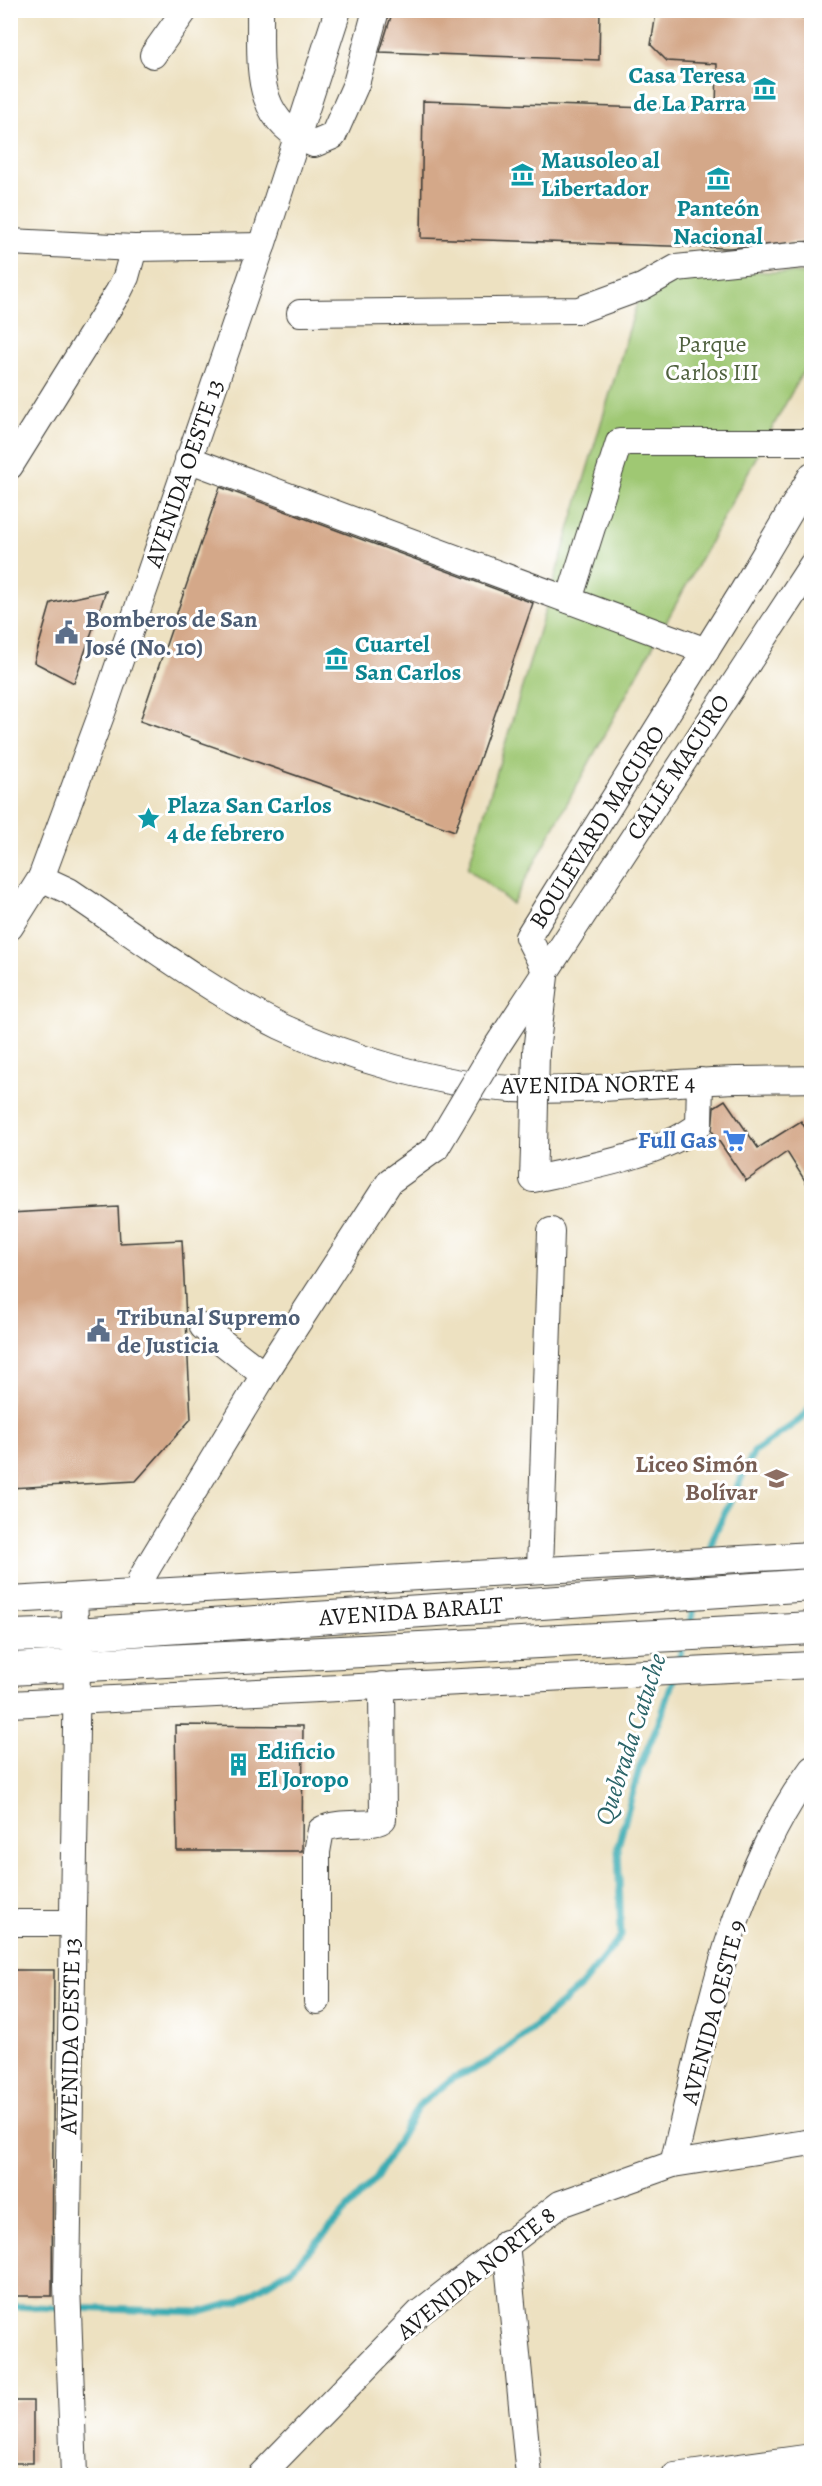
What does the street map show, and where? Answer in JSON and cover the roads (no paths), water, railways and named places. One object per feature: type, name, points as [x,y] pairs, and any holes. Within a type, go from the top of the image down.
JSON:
[{"type":"main road","name":"AVENIDA BARALT","points":[[10,1636],[76,1634],[812,1585]]},
{"type":"main road","name":"AVENIDA BARALT","points":[[10,1669],[812,1628]]},
{"type":"street","points":[[153,56],[185,10]]},
{"type":"street","points":[[260,10],[261,86],[272,111],[298,138],[314,144],[333,136],[356,84],[376,10]]},
{"type":"street","name":"AVENIDA OESTE 13","points":[[10,927],[41,878],[104,710],[262,246],[338,10]]},
{"type":"street","points":[[10,242],[134,248],[262,246]]},
{"type":"street","points":[[10,466],[119,291],[126,277],[134,248]]},
{"type":"street","points":[[300,313],[579,310],[642,287],[676,268],[812,256]]},
{"type":"street","points":[[569,600],[619,442],[812,442]]},
{"type":"street","points":[[188,459],[706,651]]},
{"type":"street","name":"BOULEVARD MACURO","points":[[545,970],[528,937],[812,476]]},
{"type":"street","name":"CALLE MACURO","points":[[545,970],[812,565]]},
{"type":"street","name":"AVENIDA NORTE 4","points":[[41,878],[69,891],[232,999],[280,1025],[363,1057],[416,1073],[513,1089],[642,1087],[700,1081],[812,1079]]},
{"type":"street","points":[[141,1593],[141,1579],[264,1375],[390,1181],[436,1148],[545,970]]},
{"type":"street","points":[[545,970],[536,1052],[534,1179],[597,1166],[684,1137],[699,1125],[700,1081]]},
{"type":"street","points":[[540,1570],[551,1231]]},
{"type":"street","points":[[203,1327],[264,1375]]},
{"type":"street","name":"AVENIDA BARALT","points":[[10,1600],[812,1555]]},
{"type":"street","name":"AVENIDA OESTE 13","points":[[74,1597],[77,1666],[71,1923],[67,2284],[74,2475]]},
{"type":"street","points":[[10,1704],[812,1665]]},
{"type":"street","points":[[317,2001],[317,1852],[321,1830],[332,1824],[376,1823],[382,1819],[382,1685]]},
{"type":"street","name":"AVENIDA OESTE 9","points":[[673,2164],[728,1942],[775,1824],[812,1769]]},
{"type":"street","points":[[10,1923],[71,1923]]},
{"type":"street","name":"AVENIDA NORTE 8","points":[[260,2475],[418,2313],[506,2243],[560,2204],[673,2164],[812,2142]]},
{"type":"street","points":[[506,2243],[529,2475]]},
{"type":"street","points":[[675,2475],[812,2457]]},
{"type":"waterway","name":"Quebrada Catuche","points":[[708,1556],[714,1535],[754,1452],[801,1419],[812,1405]]},
{"type":"waterway","name":"Quebrada Catuche","points":[[689,1626],[696,1602]]},
{"type":"waterway","name":"Quebrada Catuche","points":[[677,1666],[684,1642]]},
{"type":"waterway","name":"Quebrada Catuche","points":[[73,2308],[201,2312],[239,2301],[293,2268],[377,2177],[419,2105],[453,2078],[488,2062],[523,2037],[582,1985],[621,1936],[618,1846],[640,1766],[661,1717],[674,1677]]},
{"type":"waterway","name":"Quebrada Catuche","points":[[10,2306],[62,2308]]},
{"type":"place","name":"Casa Teresa de La Parra","points":[[764,89]]},
{"type":"place","name":"Mausoleo al Libertador","points":[[523,174]]},
{"type":"place","name":"Panteón Nacional","points":[[718,178]]},
{"type":"place","name":"Bomberos de San José (No. 10)","points":[[67,633]]},
{"type":"place","name":"Cuartel San Carlos","points":[[337,658]]},
{"type":"place","name":"Plaza San Carlos 4 de febrero","points":[[149,819]]},
{"type":"place","name":"Full Gas","points":[[735,1140]]},
{"type":"place","name":"Tribunal Supremo de Justicia","points":[[99,1331]]},
{"type":"place","name":"Liceo Simón Bolívar","points":[[776,1478]]},
{"type":"place","name":"Edificio El Joropo","points":[[239,1765]]},
{"type":"park label","name":"Parque Carlos III","points":[[712,358]]}]
